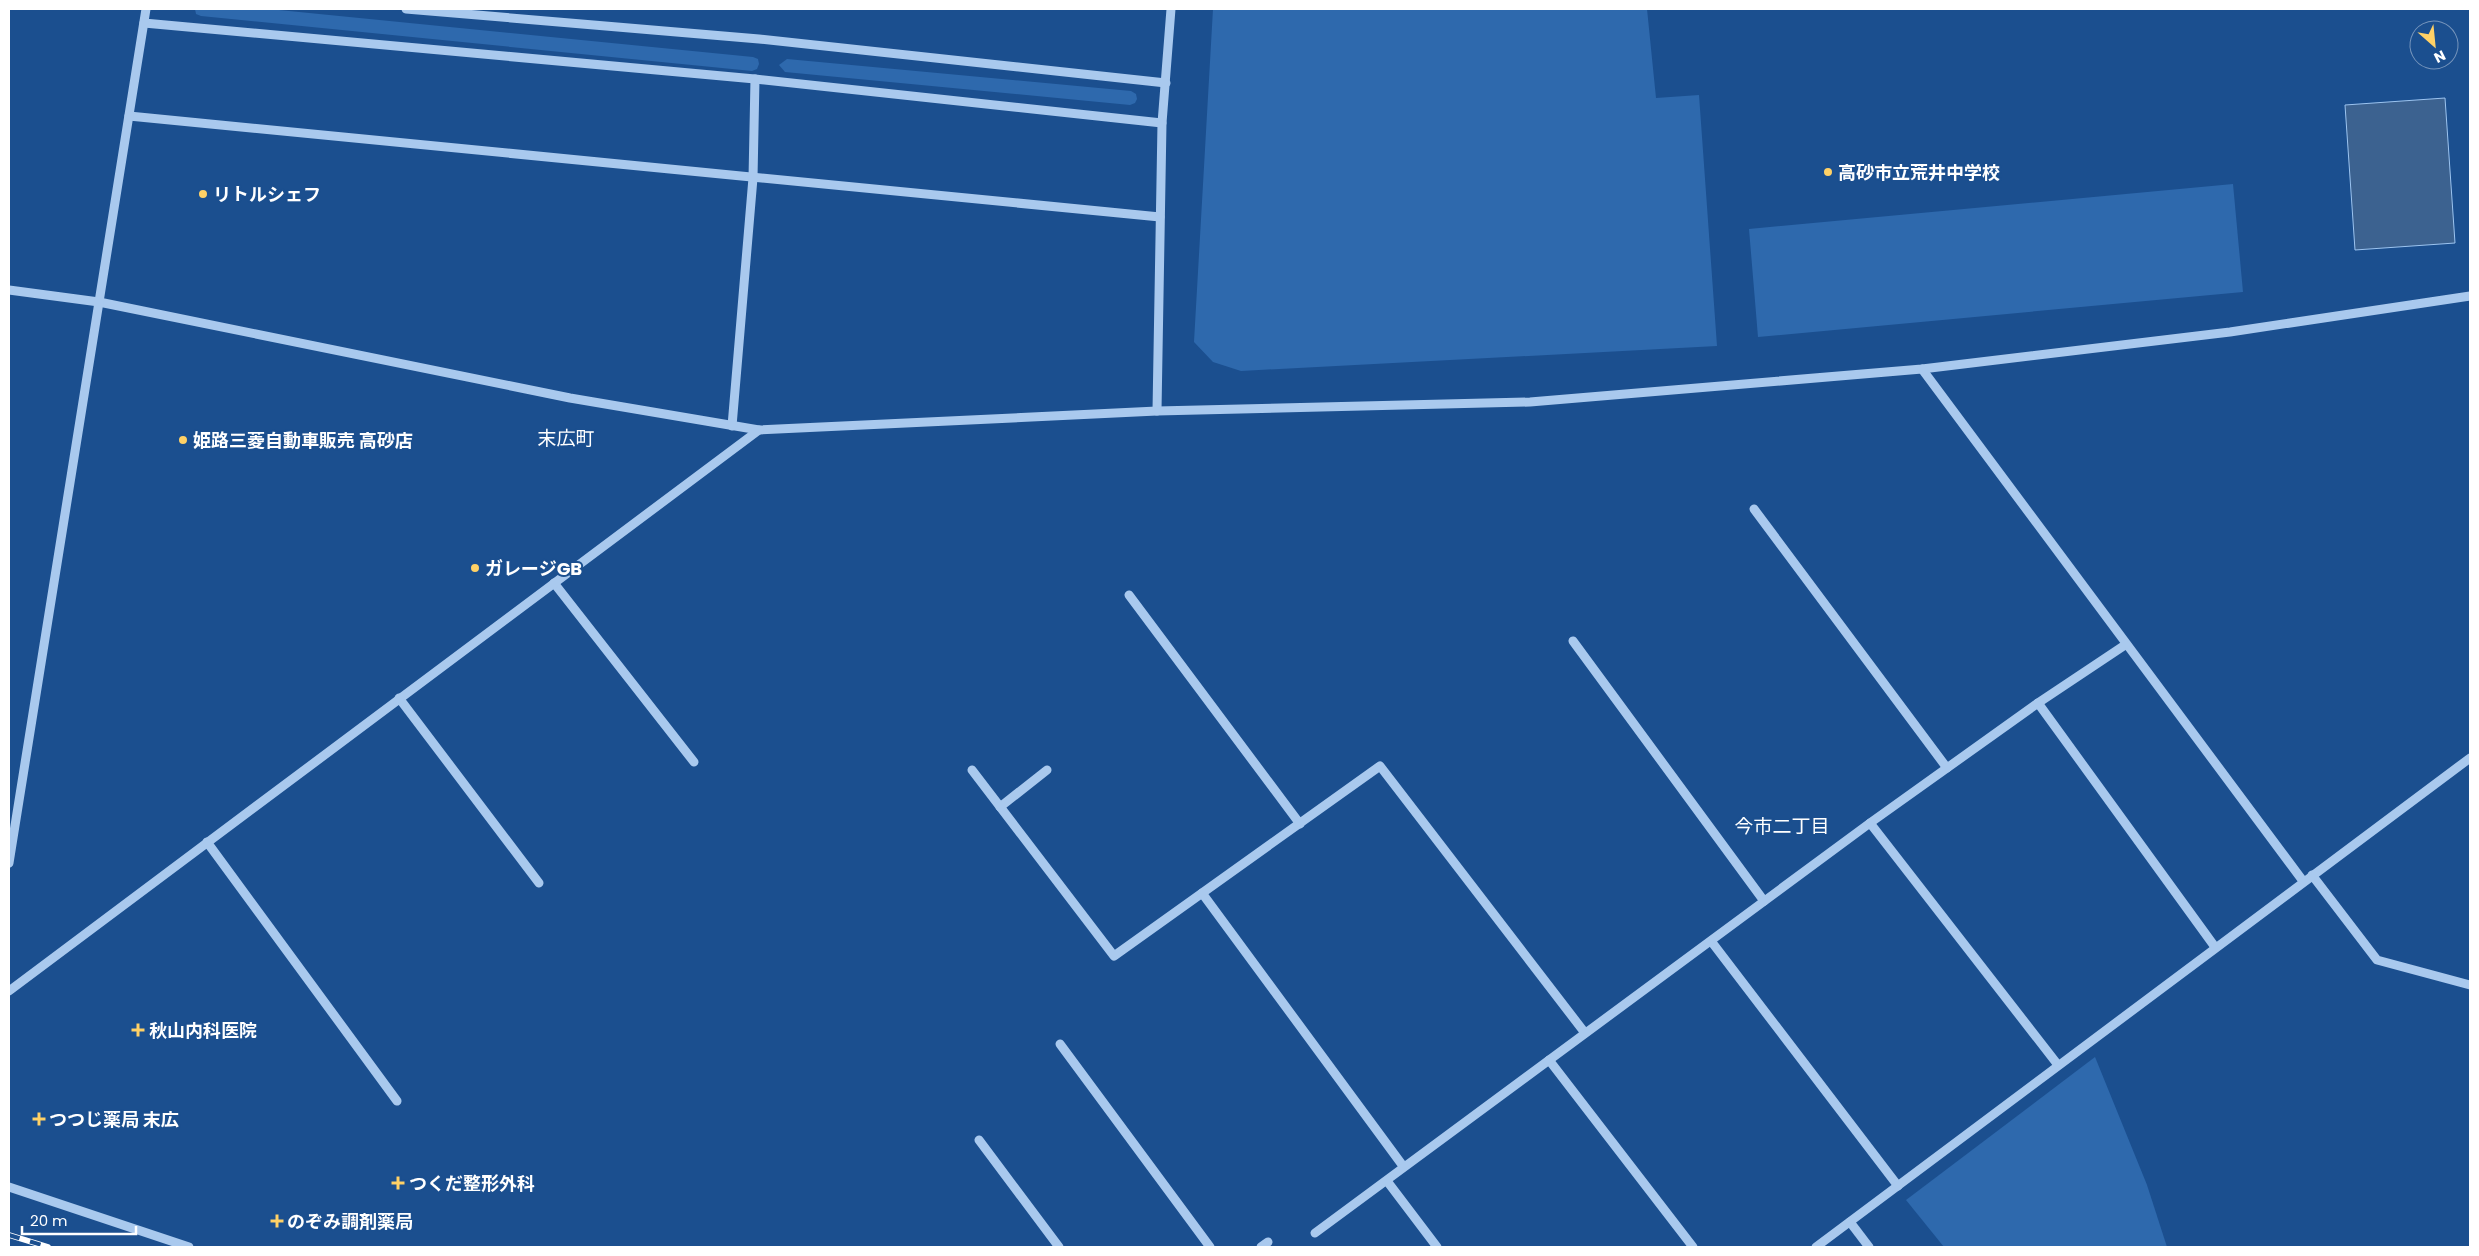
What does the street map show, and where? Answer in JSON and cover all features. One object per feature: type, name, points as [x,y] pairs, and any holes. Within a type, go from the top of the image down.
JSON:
[{"type":"street","points":[[9,863],[146,9]]},
{"type":"street","points":[[406,9],[759,39],[1166,84]]},
{"type":"street","points":[[1157,411],[1162,123],[1171,9]]},
{"type":"street","points":[[144,23],[755,79],[1162,123]]},
{"type":"street","points":[[732,426],[753,178],[755,79]]},
{"type":"street","points":[[129,116],[1160,217]]},
{"type":"street","points":[[9,290],[100,302],[570,398],[759,430],[1157,411],[1530,402],[1922,369],[2230,332],[2470,296]]},
{"type":"street","points":[[1922,369],[2125,645],[2303,881]]},
{"type":"street","points":[[9,992],[759,430]]},
{"type":"street","points":[[1754,509],[1947,768]]},
{"type":"street","points":[[554,583],[694,762]]},
{"type":"street","points":[[1129,595],[1300,824]]},
{"type":"street","points":[[1573,641],[1764,901]]},
{"type":"street","points":[[1315,1232],[1387,1181],[1403,1166],[1550,1060],[1870,823],[2038,703],[2125,645]]},
{"type":"street","points":[[399,698],[538,883]]},
{"type":"street","points":[[2038,703],[2215,947]]},
{"type":"street","points":[[1816,1247],[2470,758]]},
{"type":"street","points":[[972,770],[1114,956],[1380,766],[1585,1033]]},
{"type":"street","points":[[1000,807],[1047,770]]},
{"type":"street","points":[[1870,823],[2058,1066]]},
{"type":"street","points":[[207,842],[396,1101]]},
{"type":"street","points":[[2312,875],[2377,960],[2470,985]]},
{"type":"street","points":[[1202,893],[1403,1166]]},
{"type":"street","points":[[1711,941],[1898,1186]]},
{"type":"street","points":[[1060,1044],[1210,1247]]},
{"type":"street","points":[[1550,1060],[1693,1247]]},
{"type":"street","points":[[979,1140],[1059,1247]]},
{"type":"street","points":[[1387,1181],[1437,1247]]},
{"type":"street","points":[[9,1187],[189,1247]]},
{"type":"street","points":[[1850,1222],[1869,1247]]},
{"type":"shaded area","points":[[195,9],[269,9],[753,57],[758,59],[759,64],[757,69],[752,71],[201,16],[196,14]]},
{"type":"shaded area","points":[[1213,9],[1647,9],[1656,98],[1699,95],[1717,346],[1241,371],[1213,362],[1194,342]]},
{"type":"shaded area","points":[[787,59],[1131,91],[1136,94],[1137,99],[1135,103],[1130,105],[785,72],[779,65]]},
{"type":"shaded area","points":[[2445,98],[2455,243],[2355,250],[2345,105]]},
{"type":"shaded area","points":[[2233,184],[2243,292],[1758,337],[1749,229]]},
{"type":"shaded area","points":[[2095,1057],[2147,1185],[2167,1247],[1944,1247],[1906,1200]]},
{"type":"railway","points":[[9,1235],[48,1247]]},
{"type":"place","name":"高砂市立荒井中学校","points":[[1828,172]]},
{"type":"place","name":"リトルシェフ","points":[[203,194]]},
{"type":"place","name":"姫路三菱自動車販売 高砂店","points":[[183,440]]},
{"type":"place","name":"ガレージGB","points":[[475,568]]},
{"type":"place","name":"秋山内科医院","points":[[138,1030]]},
{"type":"place","name":"つつじ薬局 末広","points":[[39,1119]]},
{"type":"place","name":"つくだ整形外科","points":[[398,1183]]},
{"type":"place","name":"のぞみ調剤薬局","points":[[277,1221]]},
{"type":"district","name":"末広町","points":[[566,438]]},
{"type":"district","name":"今市二丁目","points":[[1782,826]]}]
